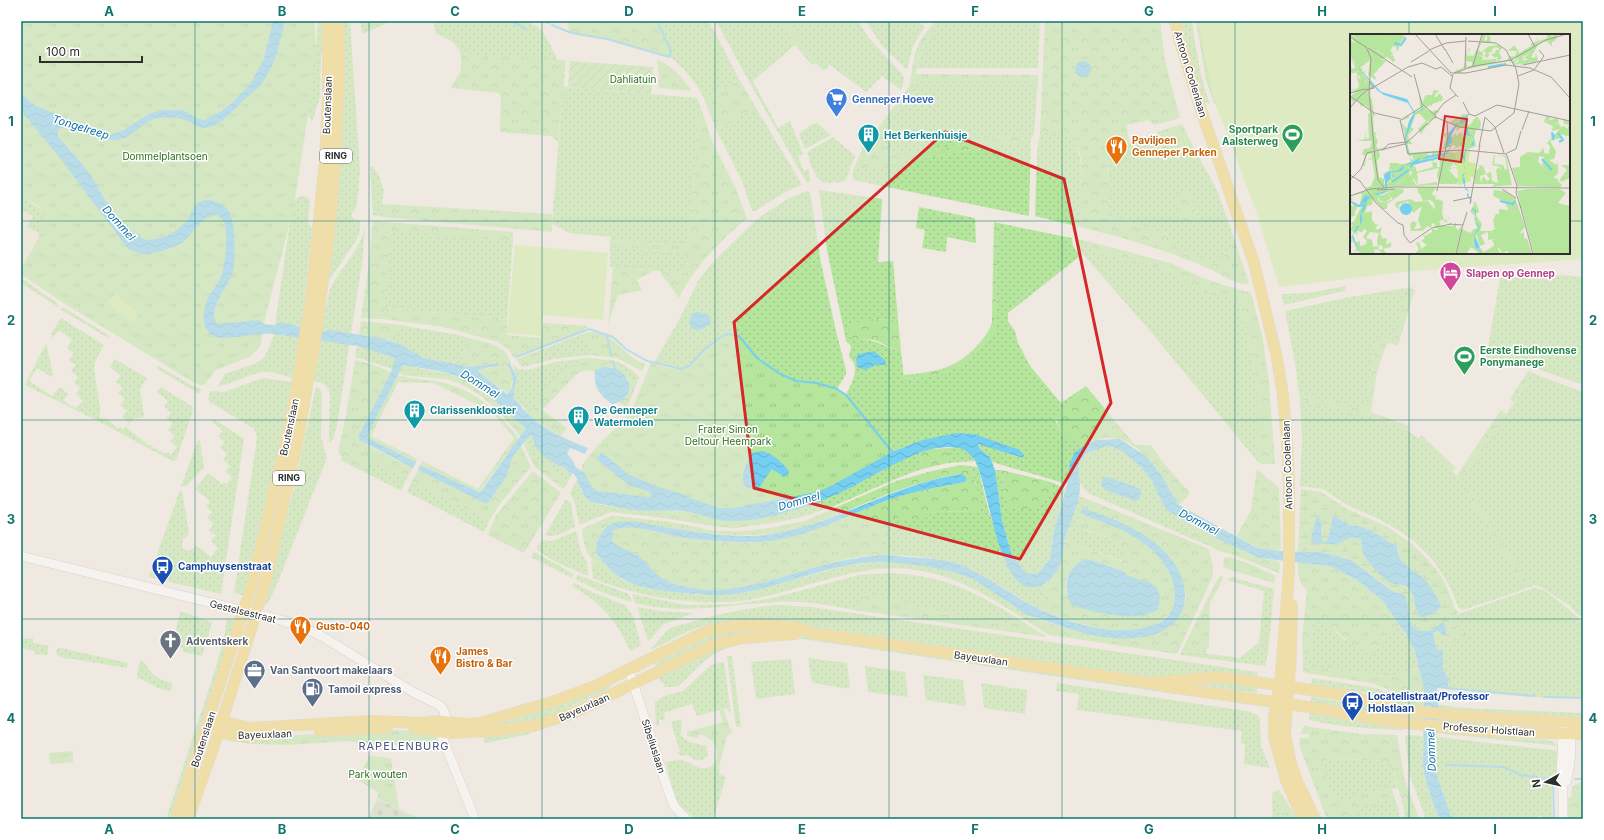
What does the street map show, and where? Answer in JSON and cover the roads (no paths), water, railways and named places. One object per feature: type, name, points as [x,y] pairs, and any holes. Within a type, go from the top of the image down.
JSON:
[{"type":"main road","name":"Boutenslaan","points":[[312,327],[313,281],[325,161],[328,97],[328,21]]},
{"type":"main road","name":"Boutenslaan","points":[[188,819],[220,726],[250,612],[252,585],[296,393],[310,340],[330,227],[336,157],[339,85],[339,21]]},
{"type":"main road","name":"Antoon Coolenlaan","points":[[1175,21],[1201,110],[1254,263],[1277,358],[1283,396],[1289,486],[1288,569],[1284,686],[1282,703]]},
{"type":"main road","name":"Boutenslaan","points":[[176,819],[208,723],[250,612]]},
{"type":"main road","name":"Bayeuxlaan","points":[[208,723],[220,726],[250,728],[370,721],[423,723],[443,715],[466,724],[490,722],[595,686],[707,631],[742,625],[765,624],[798,628],[812,633]]},
{"type":"main road","name":"Bayeuxlaan","points":[[220,726],[228,734],[251,736],[388,728],[423,729],[444,735],[533,726],[573,713],[694,654],[727,641],[765,635],[812,633],[1282,703]]},
{"type":"main road","name":"Bayeuxlaan","points":[[1151,683],[1216,677],[1284,686]]},
{"type":"main road","name":"Professor Holstlaan","points":[[1284,686],[1351,696],[1398,710],[1462,716],[1583,722]]},
{"type":"main road","name":"Professor Holstlaan","points":[[1282,703],[1397,722],[1484,731],[1583,734]]},
{"type":"main road","points":[[1282,703],[1274,716],[1274,737],[1276,750],[1286,780],[1303,819]]},
{"type":"main road","points":[[1282,703],[1287,748],[1298,784],[1315,819]]},
{"type":"street","name":"Gestelsestraat","points":[[21,556],[281,620],[317,634],[412,692],[443,715]]},
{"type":"street","name":"Sibeliuslaan","points":[[629,670],[674,806],[686,819]]},
{"type":"street","points":[[443,715],[444,735],[475,819]]},
{"type":"street","points":[[1563,819],[1563,790],[1561,778],[1568,722]]},
{"type":"water","points":[[273,21],[285,21],[276,57],[269,72],[260,86],[220,122],[202,128],[181,119],[169,117],[158,118],[146,123],[126,137],[113,140],[69,128],[58,129],[58,137],[89,173],[110,207],[129,229],[143,239],[149,240],[160,238],[176,231],[185,223],[195,206],[202,201],[215,201],[227,208],[231,217],[234,232],[234,266],[231,277],[219,298],[214,313],[218,324],[259,320],[264,324],[274,325],[280,322],[295,325],[302,330],[319,333],[329,330],[381,338],[402,345],[424,358],[471,367],[498,363],[499,366],[489,367],[477,371],[507,394],[513,383],[511,370],[507,363],[509,362],[517,377],[513,397],[526,412],[550,431],[588,448],[585,454],[570,448],[567,454],[574,462],[575,467],[584,472],[591,486],[597,491],[652,497],[650,492],[629,485],[596,459],[602,452],[628,474],[658,487],[719,508],[734,508],[817,492],[829,487],[892,452],[922,440],[957,433],[974,434],[1020,450],[1024,455],[1023,458],[978,444],[980,449],[990,457],[995,470],[1002,520],[1007,539],[1012,555],[1026,573],[1037,574],[1050,559],[1054,531],[1067,484],[1070,463],[1074,453],[1096,440],[1119,439],[1146,456],[1161,475],[1179,505],[1257,548],[1279,551],[1321,552],[1351,560],[1388,588],[1396,593],[1401,593],[1406,597],[1411,623],[1415,629],[1427,631],[1443,622],[1446,628],[1446,635],[1444,636],[1438,631],[1433,635],[1437,650],[1443,650],[1443,667],[1446,677],[1450,679],[1448,682],[1448,689],[1437,688],[1439,709],[1434,760],[1435,770],[1452,819],[1440,819],[1425,779],[1423,765],[1424,689],[1415,651],[1406,634],[1382,600],[1357,580],[1330,566],[1259,558],[1218,539],[1168,511],[1161,501],[1152,481],[1143,469],[1125,453],[1111,446],[1089,453],[1081,460],[1078,471],[1080,492],[1065,538],[1060,565],[1050,579],[1035,587],[1022,584],[1012,573],[1003,556],[985,490],[974,459],[966,451],[958,448],[949,447],[921,452],[890,466],[852,487],[808,506],[774,516],[741,521],[726,521],[687,512],[634,510],[594,503],[584,496],[573,473],[570,474],[564,467],[552,462],[541,454],[531,435],[512,458],[507,476],[488,503],[484,503],[418,470],[420,465],[479,492],[482,490],[526,428],[487,393],[469,381],[447,373],[403,365],[368,434],[368,438],[416,462],[413,468],[361,441],[359,439],[359,435],[391,372],[395,358],[357,346],[273,334],[259,334],[227,338],[211,335],[205,327],[204,311],[207,301],[221,277],[223,269],[226,250],[226,236],[225,225],[221,218],[218,215],[206,218],[183,242],[163,251],[151,254],[140,254],[128,249],[60,158],[21,111],[21,94],[36,106],[110,135],[122,131],[147,115],[161,110],[183,110],[198,119],[204,120],[220,112],[232,103],[251,83],[264,59]]},
{"type":"water","points":[[1083,61],[1089,63],[1091,69],[1089,75],[1083,77],[1077,75],[1075,69],[1077,63]]},
{"type":"water","points":[[697,312],[709,315],[711,322],[705,328],[700,330],[691,328],[689,321],[692,314]]},
{"type":"water","points":[[874,351],[886,361],[885,365],[876,365],[865,370],[857,367],[856,358],[859,354]]},
{"type":"water","points":[[604,367],[614,368],[622,372],[627,378],[629,384],[629,391],[626,397],[612,404],[603,397],[595,382],[595,370]]},
{"type":"water","points":[[762,451],[777,459],[789,471],[784,477],[772,469],[758,489],[750,489],[743,482],[744,470],[752,453]]},
{"type":"water","points":[[962,474],[967,478],[965,482],[925,490],[885,501],[823,527],[792,537],[759,542],[713,541],[678,537],[639,528],[621,528],[614,530],[612,533],[612,540],[617,545],[640,557],[656,574],[662,578],[682,586],[702,589],[723,589],[766,582],[807,569],[855,558],[888,555],[927,558],[961,565],[971,569],[1037,608],[1079,624],[1110,630],[1125,630],[1140,629],[1163,621],[1169,615],[1175,598],[1172,578],[1162,560],[1153,550],[1131,535],[1080,513],[1083,508],[1114,519],[1134,529],[1161,548],[1173,562],[1181,576],[1185,591],[1184,605],[1179,617],[1169,627],[1154,634],[1125,639],[1095,636],[1029,616],[973,579],[945,570],[926,566],[881,562],[860,563],[844,566],[742,593],[712,595],[673,592],[641,587],[624,580],[608,567],[598,556],[597,552],[597,542],[601,534],[606,528],[614,523],[637,522],[713,534],[749,536],[777,533],[804,527],[882,497],[935,479]]},
{"type":"water","points":[[1103,477],[1108,477],[1141,489],[1140,498],[1136,501],[1105,490],[1101,484]]},
{"type":"water","points":[[1333,515],[1349,525],[1371,530],[1389,542],[1397,545],[1398,552],[1403,562],[1427,582],[1441,607],[1432,614],[1421,617],[1416,610],[1413,596],[1409,589],[1402,585],[1389,582],[1379,574],[1364,555],[1361,540],[1357,538],[1351,538],[1336,544],[1312,543],[1311,538],[1316,518],[1319,517],[1322,527],[1322,541],[1325,542],[1328,539]]},
{"type":"water","points":[[1084,559],[1123,571],[1128,576],[1149,582],[1156,587],[1160,596],[1158,610],[1139,616],[1122,616],[1096,612],[1071,605],[1068,598],[1067,579],[1073,568]]},
{"type":"waterway","points":[[511,21],[526,29]]},
{"type":"waterway","points":[[544,21],[549,23]]},
{"type":"waterway","points":[[578,34],[607,39],[669,57],[671,53],[670,49],[657,21]]},
{"type":"waterway","points":[[552,25],[577,34]]},
{"type":"waterway","points":[[516,357],[589,329],[613,337],[626,349],[647,361],[681,369],[689,366],[705,349],[721,337],[728,334],[739,336],[757,358],[780,374],[796,381],[817,383],[837,389],[846,395],[894,454]]},
{"type":"waterway","points":[[607,336],[611,355]]},
{"type":"waterway","points":[[613,361],[615,368]]},
{"type":"waterway","points":[[1446,688],[1535,696]]},
{"type":"waterway","points":[[1544,697],[1583,698]]},
{"type":"waterway","points":[[1446,765],[1504,767],[1521,775],[1537,777]]},
{"type":"waterway","points":[[1575,779],[1581,779],[1583,776]]},
{"type":"waterway","points":[[1540,778],[1558,778]]},
{"type":"waterway","points":[[1553,778],[1554,819]]},
{"type":"place","name":"Genneper Hoeve","points":[[837,118]]},
{"type":"place","name":"Het Berkenhuisje","points":[[869,154]]},
{"type":"place","name":"Sportpark Aalsterweg","points":[[1293,154]]},
{"type":"place","name":"Paviljoen Genneper Parken","points":[[1116,166]]},
{"type":"place","name":"Slapen op Gennep","points":[[1451,292]]},
{"type":"place","name":"Eerste Eindhovense Ponymanege","points":[[1465,376]]},
{"type":"place","name":"Clarissenklooster","points":[[415,430]]},
{"type":"place","name":"De Genneper Watermolen","points":[[579,436]]},
{"type":"place","name":"Camphuysenstraat","points":[[163,586]]},
{"type":"place","name":"Gusto-040","points":[[301,646]]},
{"type":"place","name":"Adventskerk","points":[[170,660]]},
{"type":"place","name":"James Bistro & Bar","points":[[440,676]]},
{"type":"place","name":"Van Santvoort makelaars","points":[[254,690]]},
{"type":"place","name":"Tamoil express","points":[[312,708]]},
{"type":"place","name":"Locatellistraat/Professor Holstlaan","points":[[1352,722]]},
{"type":"district","name":"RAPELENBURG","points":[[404,746]]},
{"type":"park label","name":"Dahliatuin","points":[[633,79]]},
{"type":"park label","name":"Dommelplantsoen","points":[[165,156]]},
{"type":"park label","name":"Frater Simon Deltour Heempark","points":[[728,434]]},
{"type":"park label","name":"Park wouten","points":[[378,774]]},
{"type":"water label","name":"Tongelreep","points":[[81,127]]},
{"type":"water label","name":"Dommel","points":[[119,223]]},
{"type":"water label","name":"Dommel","points":[[480,384]]},
{"type":"water label","name":"Dommel","points":[[799,501]]},
{"type":"water label","name":"Dommel","points":[[1199,522]]},
{"type":"water label","name":"Dommel","points":[[1431,750]]}]
